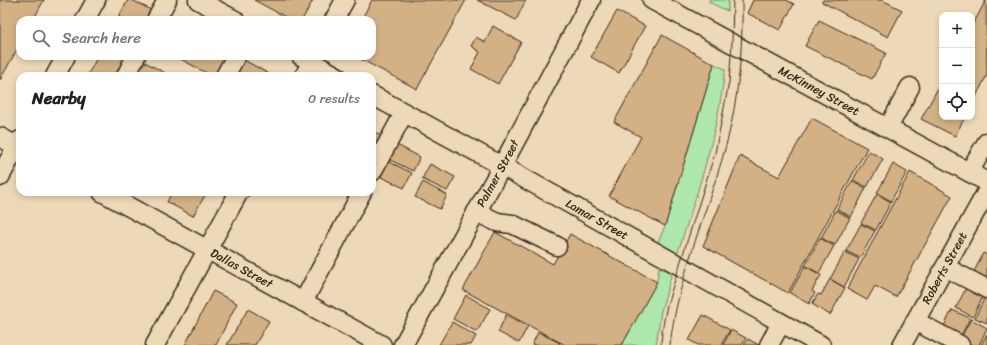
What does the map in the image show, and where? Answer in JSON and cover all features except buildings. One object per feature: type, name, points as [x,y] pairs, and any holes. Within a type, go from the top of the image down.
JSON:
[{"type":"street","points":[[87,16],[96,0]]},
{"type":"street","points":[[158,16],[166,0]]},
{"type":"street","points":[[198,0],[228,16]]},
{"type":"street","points":[[336,16],[345,0]]},
{"type":"street","name":"Palmer Street","points":[[403,345],[502,166],[591,0]]},
{"type":"street","name":"McKinney Street","points":[[652,0],[987,182]]},
{"type":"street","points":[[57,72],[64,60]]},
{"type":"street","points":[[128,72],[134,60]]},
{"type":"street","points":[[227,72],[234,60]]},
{"type":"street","points":[[308,62],[329,72]]},
{"type":"street","points":[[888,128],[910,87]]},
{"type":"street","name":"Lamar Street","points":[[376,97],[502,166],[821,345]]},
{"type":"street","points":[[376,165],[404,113]]},
{"type":"street","points":[[0,137],[16,143]]},
{"type":"street","points":[[970,172],[987,142]]},
{"type":"street","points":[[0,177],[16,149]]},
{"type":"street","name":"Roberts Street","points":[[902,345],[987,191]]},
{"type":"street","name":"Dallas Street","points":[[112,196],[207,250],[382,345]]},
{"type":"street","points":[[155,345],[237,196]]},
{"type":"street","points":[[303,302],[360,196]]},
{"type":"street","points":[[476,212],[497,222],[512,224],[557,246]]},
{"type":"street","points":[[945,267],[987,289]]},
{"type":"street","points":[[915,322],[960,345]]},
{"type":"street","points":[[769,345],[781,323]]},
{"type":"green space","points":[[709,0],[728,0],[728,11],[709,2]]},
{"type":"green space","points":[[714,64],[725,69],[722,93],[706,163],[677,255],[657,244],[665,226]]},
{"type":"green space","points":[[659,267],[672,273],[661,311],[656,345],[622,345],[657,280]]},
{"type":"tram line","points":[[661,345],[667,305],[715,153],[729,82],[733,0]]},
{"type":"tram line","points":[[670,345],[685,274],[723,156],[732,118],[736,98],[742,39],[742,0]]}]
